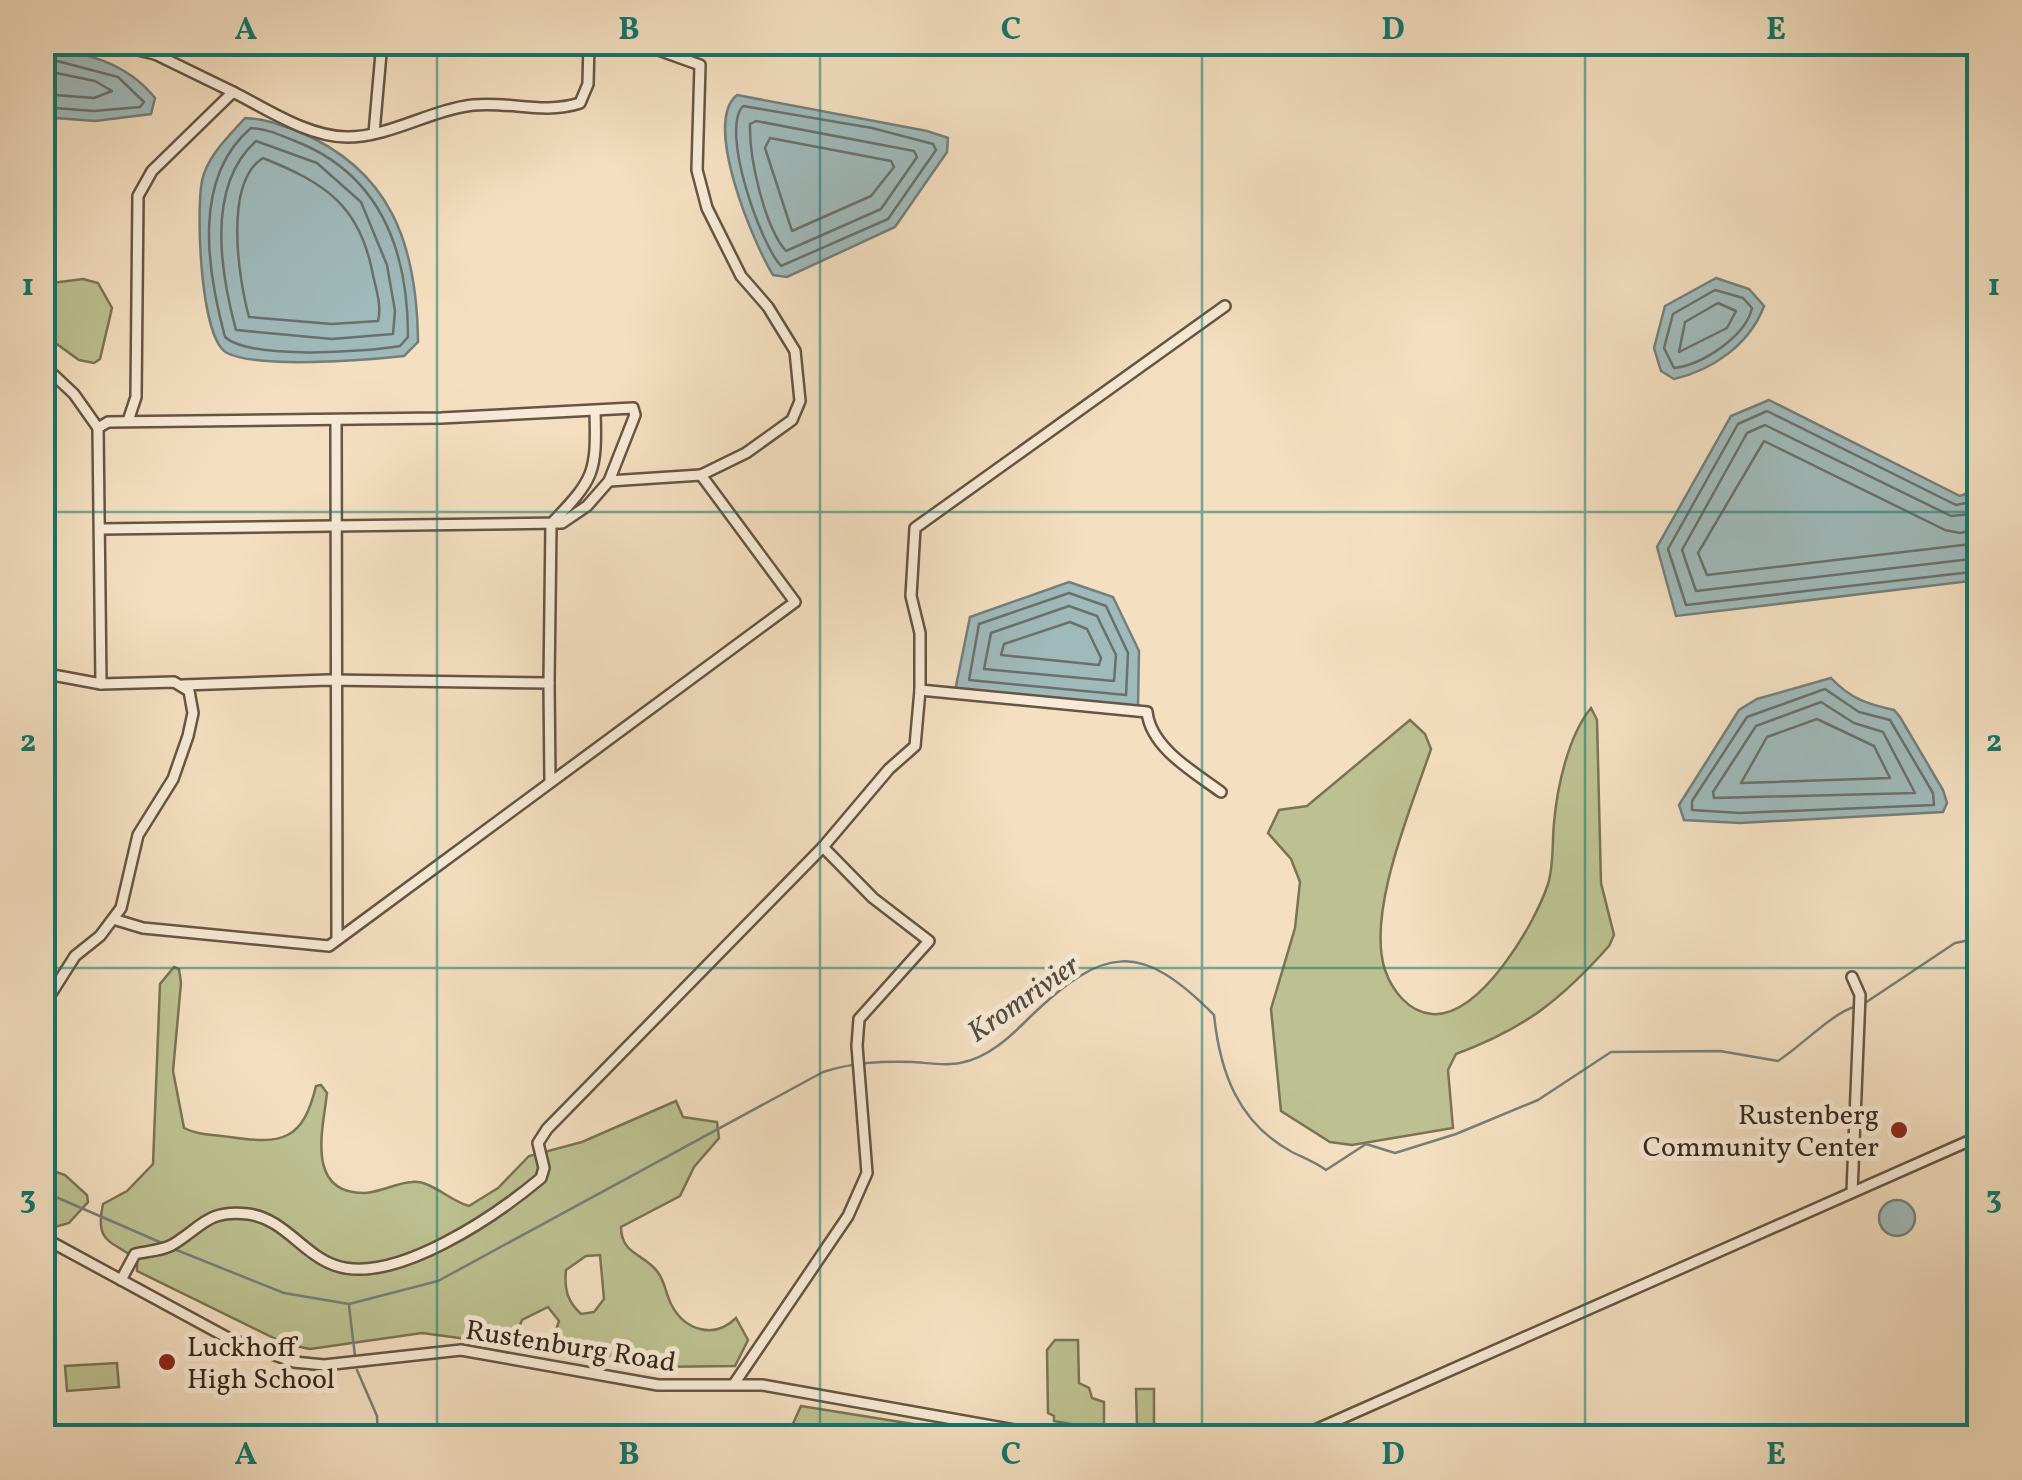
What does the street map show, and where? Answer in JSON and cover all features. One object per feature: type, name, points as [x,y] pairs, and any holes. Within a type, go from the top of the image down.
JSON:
[{"type":"street","points":[[103,42],[156,48],[233,92],[325,132],[351,138],[374,134],[433,111],[478,104],[556,110],[580,102],[588,84],[589,47],[618,42]]},
{"type":"street","points":[[374,134],[382,42]]},
{"type":"street","points":[[609,481],[700,475],[746,452],[792,420],[800,400],[795,351],[768,307],[740,276],[707,208],[697,170],[700,65],[636,42]]},
{"type":"street","points":[[128,422],[136,397],[138,196],[152,172],[233,92]]},
{"type":"street","points":[[121,1280],[135,1254],[172,1245],[196,1223],[222,1214],[250,1214],[266,1220],[338,1266],[392,1263],[474,1230],[541,1178],[544,1168],[538,1143],[547,1130],[824,847],[877,782],[915,746],[920,633],[911,596],[915,528],[1225,306]]},
{"type":"street","points":[[42,364],[74,394],[98,428],[101,684]]},
{"type":"street","points":[[98,428],[108,422],[336,420],[633,408],[635,414],[609,481],[574,517],[551,524],[101,528]]},
{"type":"street","points":[[550,781],[551,524],[588,485],[596,455],[595,411]]},
{"type":"street","points":[[336,420],[338,937]]},
{"type":"street","points":[[113,919],[143,928],[329,946],[795,602],[700,475]]},
{"type":"street","points":[[42,673],[101,684],[549,682]]},
{"type":"street","points":[[42,1008],[75,956],[113,919],[126,897],[138,835],[168,789],[188,736],[192,699],[182,685]]},
{"type":"street","points":[[920,690],[1147,712],[1149,727],[1185,768],[1221,792]]},
{"type":"street","points":[[734,1384],[848,1216],[867,1174],[856,1046],[859,1019],[929,941],[874,898],[824,847]]},
{"type":"street","points":[[1852,977],[1860,995],[1852,1192]]},
{"type":"street","points":[[1297,1438],[1980,1136]]},
{"type":"street","name":"Rustenburg Road","points":[[42,1237],[228,1338],[294,1362],[324,1365],[461,1350],[658,1384],[734,1384],[868,1402],[1059,1438]]},
{"type":"green space","points":[[83,279],[98,283],[112,308],[100,359],[94,363],[79,360],[43,334],[43,284]]},
{"type":"green space","points":[[1591,708],[1597,720],[1601,883],[1614,935],[1609,946],[1540,1011],[1502,1034],[1456,1054],[1448,1070],[1453,1128],[1352,1145],[1330,1142],[1281,1111],[1271,1009],[1295,928],[1300,882],[1291,859],[1268,833],[1279,810],[1307,806],[1410,720],[1425,734],[1431,749],[1386,890],[1381,946],[1388,978],[1402,999],[1423,1012],[1450,1011],[1469,1001],[1503,966],[1541,901],[1550,877],[1565,763]]},
{"type":"green space","points":[[174,967],[179,969],[173,1071],[184,1128],[201,1134],[277,1139],[297,1128],[305,1118],[316,1086],[321,1085],[327,1093],[322,1157],[333,1183],[346,1190],[365,1193],[419,1182],[469,1206],[498,1188],[529,1156],[582,1142],[676,1101],[683,1117],[717,1122],[719,1138],[694,1167],[680,1196],[621,1227],[625,1244],[654,1267],[671,1304],[691,1326],[718,1329],[736,1318],[748,1340],[735,1366],[650,1367],[549,1351],[559,1321],[548,1307],[522,1320],[512,1345],[422,1333],[310,1349],[286,1344],[137,1271],[137,1260],[103,1234],[101,1217],[103,1204],[127,1191],[153,1164],[160,984]],"holes":[[[600,1255],[604,1299],[594,1312],[581,1314],[568,1294],[566,1270],[586,1256]]]},
{"type":"green space","points":[[42,1167],[65,1175],[87,1195],[88,1202],[69,1223],[55,1227],[43,1221]]},
{"type":"green space","points":[[1055,1340],[1078,1340],[1079,1383],[1089,1388],[1092,1398],[1104,1402],[1104,1430],[1054,1421],[1048,1413],[1047,1350]]},
{"type":"green space","points":[[117,1363],[119,1387],[67,1391],[65,1366]]},
{"type":"green space","points":[[1136,1389],[1154,1389],[1154,1426],[1137,1426]]},
{"type":"green space","points":[[801,1406],[994,1437],[868,1438],[833,1432],[787,1437]]},
{"type":"water","points":[[42,48],[90,56],[119,68],[155,98],[151,114],[95,121],[43,117]]},
{"type":"water","points":[[737,95],[927,131],[948,138],[947,152],[895,227],[787,277],[773,275],[744,212],[728,156],[728,110]]},
{"type":"water","points":[[245,118],[284,126],[329,147],[355,166],[376,189],[392,214],[412,273],[418,342],[404,356],[263,361],[227,353],[218,343],[202,273],[200,196],[205,172],[214,155]]},
{"type":"water","points":[[1716,278],[1749,289],[1764,306],[1750,332],[1728,353],[1703,369],[1674,379],[1661,371],[1654,348],[1665,306]]},
{"type":"water","points":[[1769,400],[1960,496],[1979,489],[1979,580],[1676,616],[1657,547],[1731,416]]},
{"type":"water","points":[[1069,582],[1113,597],[1139,651],[1138,707],[955,691],[970,617]]},
{"type":"water","points":[[1831,678],[1853,696],[1894,710],[1900,717],[1943,790],[1947,803],[1943,812],[1740,823],[1684,820],[1679,805],[1739,710],[1757,699]]},
{"type":"water","points":[[1897,1200],[1910,1205],[1915,1218],[1910,1231],[1897,1236],[1884,1231],[1879,1218],[1884,1205]]},
{"type":"waterway","name":"Kromrivier","points":[[1865,1003],[1955,943],[1980,938]]},
{"type":"waterway","name":"Kromrivier","points":[[174,1249],[284,1293],[349,1304],[438,1281],[823,1072],[868,1063],[949,1064],[980,1057],[1079,976],[1101,965],[1122,961],[1143,964],[1165,974],[1214,1015],[1227,1076],[1245,1111],[1273,1140],[1326,1170],[1366,1144],[1395,1153],[1456,1134],[1538,1100],[1611,1052],[1720,1051],[1778,1061],[1836,1016],[1854,1007]]},
{"type":"waterway","name":"Kromrivier","points":[[42,1191],[162,1243]]},
{"type":"waterway","points":[[349,1306],[355,1356]]},
{"type":"waterway","points":[[357,1370],[377,1416],[378,1438]]},
{"type":"place","name":"Rustenberg Community Center","points":[[1899,1130]]},
{"type":"place","name":"Luckhoff High School","points":[[167,1362]]}]
